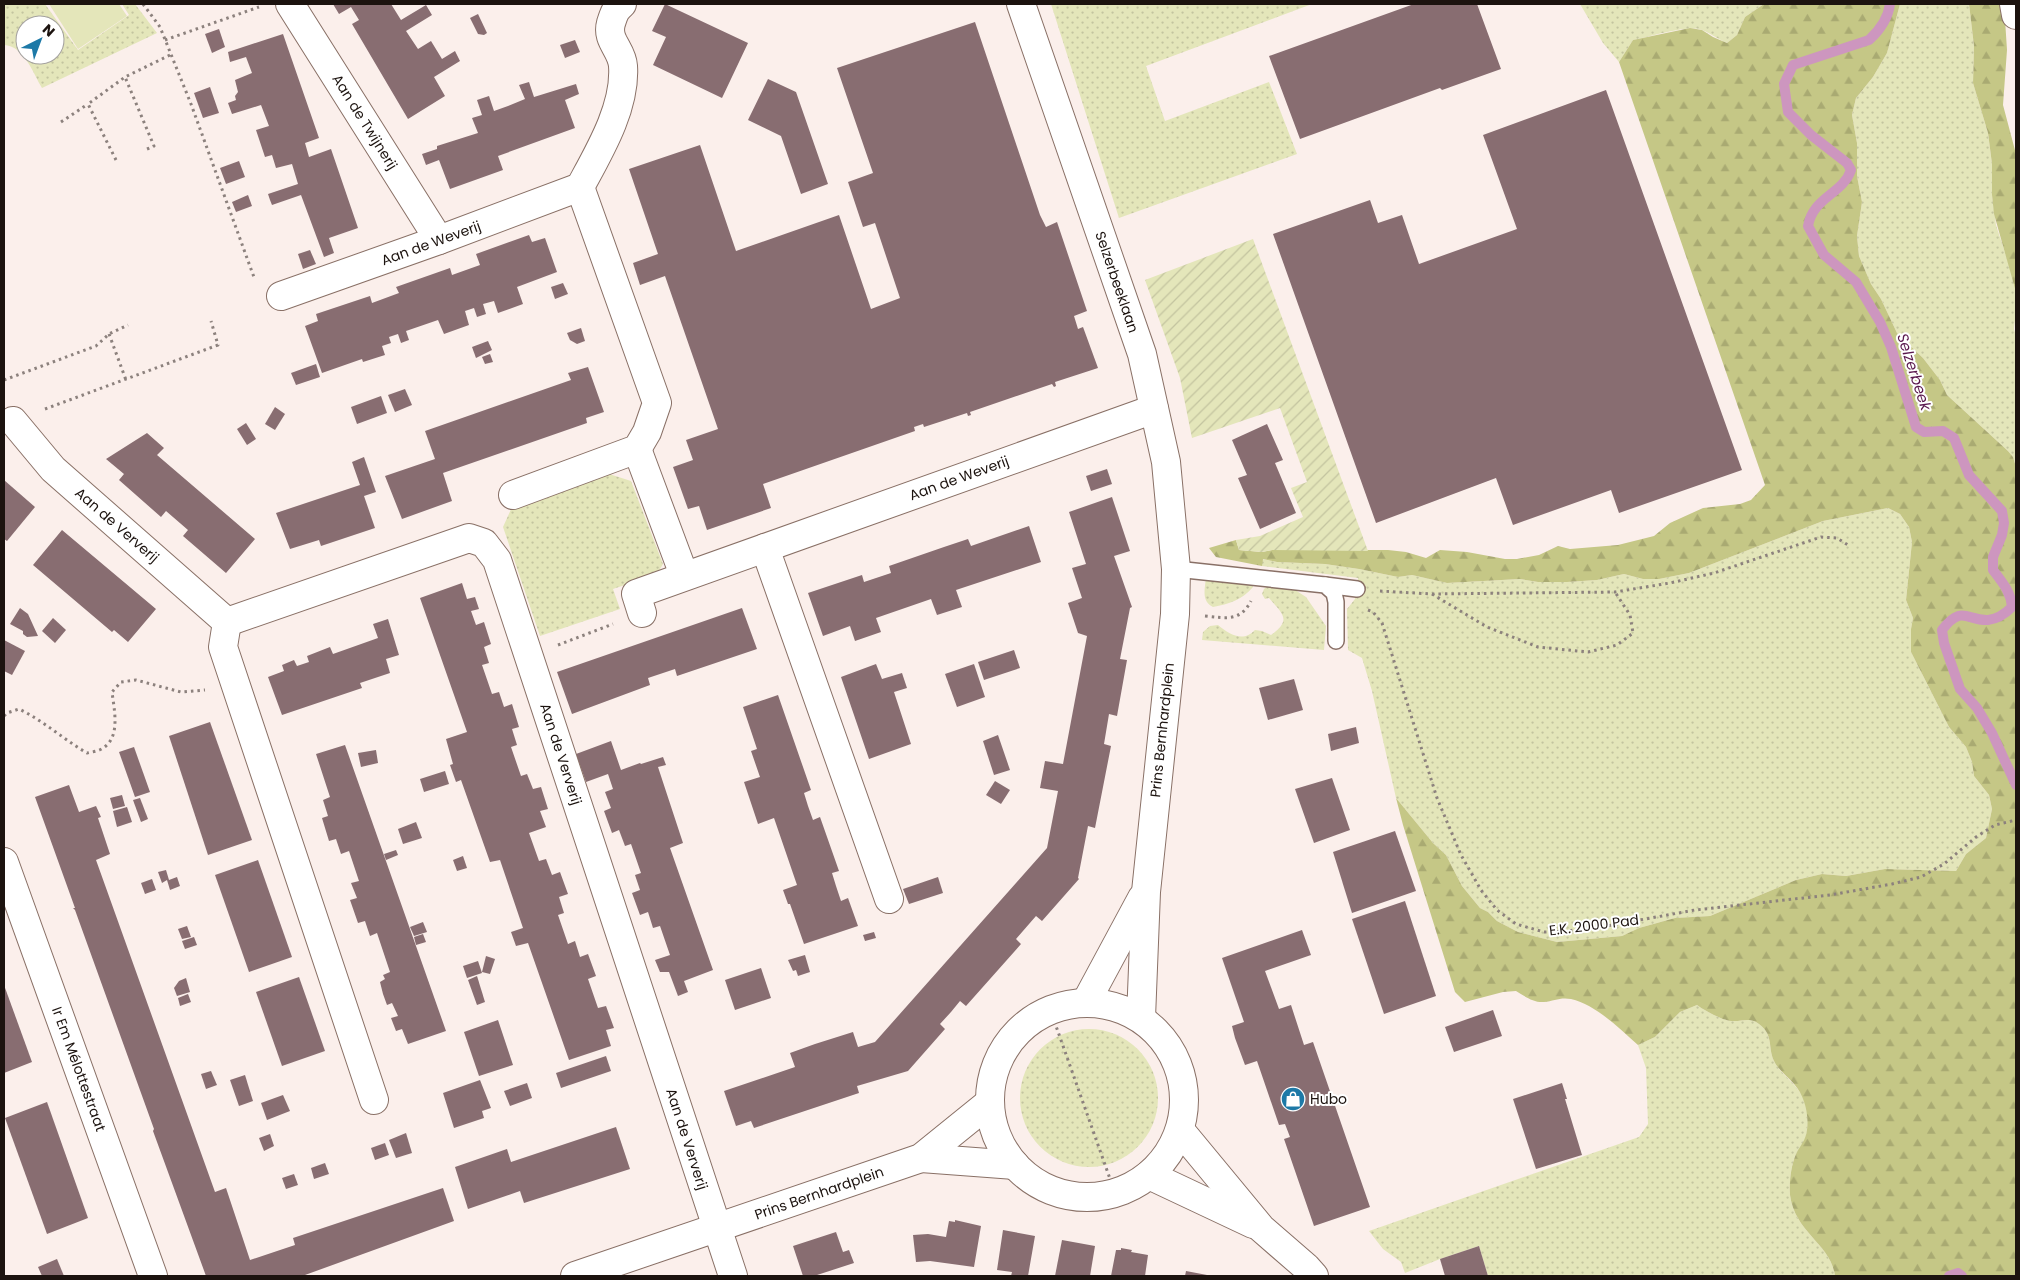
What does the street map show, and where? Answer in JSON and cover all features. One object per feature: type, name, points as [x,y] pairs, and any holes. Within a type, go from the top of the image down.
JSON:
[{"type":"street","name":"Aan de Twijnerij","points":[[277,4],[439,240]]},
{"type":"street","points":[[513,495],[637,449],[647,432],[657,404],[580,188],[602,148],[622,92],[623,64],[609,32],[614,10],[622,4]]},
{"type":"street","name":"Selzerbeeklaan","points":[[1021,4],[1142,354],[1166,462],[1176,568]]},
{"type":"street","points":[[2014,4],[2016,15]]},
{"type":"street","name":"Aan de Weverij","points":[[281,296],[580,188]]},
{"type":"street","name":"Aan de Weverij","points":[[642,613],[636,594],[684,575],[765,548],[1154,409]]},
{"type":"street","name":"Aan de Ververij","points":[[13,420],[53,469],[227,622],[469,538],[484,544],[497,560],[716,1227],[734,1276]]},
{"type":"street","points":[[637,449],[684,575]]},
{"type":"street","points":[[765,548],[889,899]]},
{"type":"street","name":"Prins Bernhardplein","points":[[1141,1018],[1146,892],[1175,614],[1176,568]]},
{"type":"street","points":[[227,622],[223,648],[374,1100]]},
{"type":"street","name":"Ir Em Mélottestraat","points":[[4,862],[153,1276]]},
{"type":"street","name":"Prins Bernhardplein","points":[[1086,1002],[1146,892]]},
{"type":"street","points":[[1086,1002],[1115,1006],[1141,1018],[1164,1040],[1179,1068],[1185,1099],[1180,1130],[1168,1154],[1149,1175],[1115,1193],[1079,1197],[1044,1187],[1015,1165],[997,1136],[989,1102],[992,1079],[999,1056],[1012,1037],[1030,1021],[1050,1009],[1086,1002]]},
{"type":"street","name":"Prins Bernhardplein","points":[[575,1276],[921,1158],[989,1102]]},
{"type":"street","points":[[1180,1130],[1261,1228],[1314,1276]]},
{"type":"street","name":"Prins Bernhardplein","points":[[921,1158],[1015,1165]]},
{"type":"street","points":[[1149,1175],[1261,1228]]},
{"type":"lane","points":[[1176,568],[1357,589]]},
{"type":"lane","points":[[1325,585],[1334,593],[1336,602],[1336,641]]},
{"type":"path","points":[[143,4],[160,26],[191,104],[256,284]]},
{"type":"path","points":[[165,40],[277,4]]},
{"type":"path","points":[[61,122],[125,78],[170,55]]},
{"type":"path","points":[[125,78],[154,146],[146,149]]},
{"type":"path","points":[[88,104],[116,160]]},
{"type":"path","points":[[13,420],[218,345],[211,321]]},
{"type":"path","points":[[4,380],[96,346],[109,334],[128,325]]},
{"type":"path","points":[[109,334],[126,380]]},
{"type":"path","points":[[1357,589],[1432,594],[1615,592],[1670,584],[1714,573],[1821,537],[1836,538],[1848,545]]},
{"type":"path","points":[[1175,614],[1234,618],[1246,610],[1257,590],[1259,577]]},
{"type":"path","points":[[1432,594],[1487,627],[1538,647],[1588,652],[1617,645],[1633,632],[1630,614],[1615,592]]},
{"type":"path","name":"E.K. 2000 Pad","points":[[1336,602],[1373,612],[1382,623],[1437,798],[1461,855],[1481,890],[1496,910],[1516,924],[1544,932],[1567,931],[1601,927],[1695,910],[1830,895],[1902,882],[1922,877],[1944,864],[1976,837],[1995,825],[2016,820]]},
{"type":"path","points":[[529,656],[642,613]]},
{"type":"path","points":[[4,716],[19,709],[38,718],[64,740],[87,753],[104,748],[112,737],[116,718],[112,692],[121,682],[136,680],[181,692],[206,690],[233,678]]},
{"type":"path","points":[[1050,1009],[1115,1193]]},
{"type":"green space","points":[[4,4],[45,4],[53,15],[15,15],[15,49],[4,45]]},
{"type":"green space","points":[[49,4],[119,4],[127,16],[78,49],[65,29],[65,15],[56,15]]},
{"type":"green space","points":[[122,4],[135,4],[157,33],[42,88],[29,65],[65,65],[65,32],[78,50],[129,15]]},
{"type":"green space","points":[[1051,4],[1312,4],[1146,66],[1165,121],[1269,82],[1297,154],[1119,218]]},
{"type":"green space","points":[[1580,4],[1764,4],[1745,17],[1737,35],[1727,43],[1702,30],[1678,30],[1633,40],[1619,62],[1603,43]]},
{"type":"green space","points":[[1764,4],[1900,4],[1887,53],[1873,77],[1856,98],[1852,115],[1857,143],[1857,176],[1862,202],[1857,236],[1859,256],[1871,284],[1881,299],[1897,333],[1923,358],[1940,380],[1947,395],[2008,451],[2013,457],[2016,467],[2016,1276],[1835,1276],[1827,1255],[1799,1219],[1793,1208],[1790,1195],[1793,1163],[1806,1134],[1807,1118],[1805,1106],[1798,1089],[1776,1065],[1766,1031],[1756,1022],[1726,1020],[1697,1005],[1680,1012],[1655,1037],[1638,1045],[1598,1012],[1589,1006],[1571,999],[1540,1002],[1529,999],[1516,991],[1503,992],[1465,1002],[1455,992],[1396,798],[1433,843],[1446,855],[1462,886],[1480,908],[1488,912],[1497,921],[1518,932],[1557,942],[1622,936],[1639,928],[1675,918],[1710,916],[1796,880],[1822,874],[1846,876],[1885,869],[1956,871],[1966,854],[1986,838],[1992,809],[1989,795],[1974,776],[1972,762],[1966,747],[1949,727],[1911,652],[1913,618],[1906,600],[1912,542],[1909,527],[1900,514],[1888,508],[1823,521],[1689,573],[1659,579],[1643,579],[1624,574],[1597,580],[1567,582],[1538,582],[1520,579],[1447,583],[1412,575],[1398,577],[1325,564],[1277,562],[1263,559],[1262,566],[1216,557],[1209,548],[1236,540],[1239,550],[1262,552],[1272,550],[1388,550],[1406,552],[1426,558],[1440,550],[1517,559],[1539,555],[1558,546],[1570,549],[1618,545],[1654,536],[1670,523],[1703,508],[1740,504],[1751,500],[1765,485],[1619,62],[1633,40],[1690,28],[1702,30],[1727,43],[1737,35],[1745,17]]},
{"type":"green space","points":[[1900,4],[1969,4],[1974,46],[1973,83],[1988,133],[1996,225],[2016,286],[2014,329],[2016,336],[2016,467],[2013,457],[2008,451],[1947,395],[1940,380],[1923,358],[1897,333],[1881,299],[1871,284],[1859,256],[1857,236],[1862,202],[1857,176],[1857,143],[1852,115],[1856,98],[1873,77],[1887,53]]},
{"type":"green space","points":[[1969,4],[2004,4],[2007,50],[2003,105],[2016,154],[2016,292],[1994,214],[1992,164],[1988,133],[1973,83],[1974,46]]},
{"type":"green space","points":[[1253,239],[1368,551],[1272,550],[1262,552],[1239,550],[1236,540],[1260,536],[1303,517],[1291,488],[1307,482],[1280,408],[1192,438],[1180,378],[1145,280]]},
{"type":"green space","points":[[606,473],[631,481],[663,564],[657,574],[613,589],[620,609],[540,636],[503,527],[512,507]]},
{"type":"green space","points":[[1888,508],[1900,514],[1909,527],[1912,542],[1906,600],[1913,618],[1911,652],[1949,727],[1966,747],[1972,762],[1974,776],[1989,795],[1992,809],[1986,838],[1966,854],[1956,871],[1885,869],[1846,876],[1822,874],[1796,880],[1710,916],[1675,918],[1639,928],[1622,936],[1557,942],[1518,932],[1497,921],[1488,912],[1480,908],[1462,886],[1446,855],[1433,843],[1396,798],[1372,691],[1362,658],[1348,650],[1347,609],[1355,599],[1358,578],[1262,566],[1262,559],[1277,562],[1325,564],[1398,577],[1412,575],[1447,583],[1520,579],[1538,582],[1567,582],[1597,580],[1624,574],[1643,579],[1659,579],[1689,573],[1823,521]]},
{"type":"green space","points":[[1206,577],[1253,583],[1253,587],[1235,601],[1213,607],[1205,598]]},
{"type":"green space","points":[[1269,585],[1292,588],[1306,597],[1326,626],[1324,650],[1202,640],[1203,632],[1210,626],[1218,625],[1231,634],[1241,637],[1255,630],[1271,635],[1278,630],[1282,625],[1283,617],[1269,598],[1265,599],[1262,594]]},
{"type":"green space","points":[[1697,1005],[1726,1020],[1750,1020],[1762,1027],[1770,1040],[1774,1061],[1780,1071],[1803,1097],[1808,1127],[1803,1145],[1796,1154],[1793,1163],[1790,1195],[1793,1208],[1799,1219],[1827,1255],[1835,1276],[1488,1276],[1479,1246],[1405,1273],[1401,1262],[1383,1249],[1369,1231],[1639,1137],[1648,1124],[1646,1068],[1638,1045],[1655,1037],[1680,1012]]},
{"type":"green space","points":[[1089,1029],[1115,1034],[1138,1049],[1153,1072],[1158,1098],[1153,1124],[1138,1147],[1115,1162],[1089,1167],[1063,1162],[1040,1147],[1025,1124],[1020,1098],[1025,1072],[1040,1049],[1063,1034]]},
{"type":"building","points":[[333,4],[391,4],[401,20],[426,5],[432,15],[406,31],[418,49],[431,41],[442,59],[455,51],[460,61],[434,77],[445,96],[408,119],[352,24],[359,20],[351,7],[339,14]]},
{"type":"building","points":[[665,4],[748,43],[722,98],[653,65],[666,37],[652,31]]},
{"type":"building","points":[[1414,4],[1477,4],[1501,69],[1442,90],[1440,88],[1300,139],[1269,56]]},
{"type":"building","points":[[478,14],[487,33],[484,35],[478,34],[470,18]]},
{"type":"building","points":[[975,22],[1040,215],[1046,227],[1057,222],[1087,311],[1074,316],[1078,329],[1083,327],[1098,368],[1055,382],[1056,386],[1054,387],[1052,384],[970,412],[971,415],[968,416],[967,413],[924,427],[923,424],[914,427],[915,431],[763,484],[771,508],[707,530],[699,506],[688,509],[673,467],[693,460],[686,440],[718,429],[665,276],[640,285],[633,263],[658,254],[629,169],[700,145],[736,251],[839,215],[871,309],[900,298],[875,223],[863,227],[848,182],[873,173],[837,68]]},
{"type":"building","points":[[219,29],[225,47],[212,53],[205,34]]},
{"type":"building","points":[[283,34],[319,138],[305,143],[309,157],[331,149],[358,228],[329,238],[334,253],[324,257],[301,195],[272,205],[268,194],[298,184],[292,164],[276,168],[272,155],[265,157],[256,130],[269,126],[261,105],[232,114],[228,103],[236,100],[235,96],[238,92],[235,80],[252,73],[246,57],[230,62],[228,52]]},
{"type":"building","points":[[575,40],[580,52],[565,58],[560,45]]},
{"type":"building","points":[[768,79],[796,92],[828,184],[801,194],[781,136],[748,120]]},
{"type":"building","points":[[529,82],[534,97],[576,84],[579,94],[565,100],[575,128],[498,156],[503,170],[450,189],[439,160],[426,165],[422,154],[437,149],[437,146],[478,133],[472,118],[482,115],[477,100],[489,96],[494,111],[525,99],[519,85]]},
{"type":"building","points":[[210,87],[219,113],[203,118],[194,93]]},
{"type":"building","points":[[1606,90],[1742,470],[1619,513],[1611,490],[1513,525],[1496,478],[1376,523],[1273,234],[1370,200],[1378,223],[1402,215],[1419,264],[1517,229],[1483,135]]},
{"type":"building","points":[[239,161],[245,177],[226,184],[220,168]]},
{"type":"building","points":[[248,195],[252,206],[236,212],[232,202]]},
{"type":"building","points":[[529,235],[532,242],[545,238],[557,272],[517,287],[523,304],[498,313],[494,301],[483,304],[486,314],[477,317],[474,308],[465,311],[469,325],[444,334],[438,320],[406,331],[409,340],[401,343],[398,334],[389,337],[391,343],[382,346],[385,355],[363,362],[362,359],[322,373],[305,326],[318,321],[316,314],[370,296],[372,303],[399,293],[396,287],[450,268],[452,275],[480,265],[476,254]]},
{"type":"building","points":[[310,250],[316,264],[303,269],[298,254]]},
{"type":"building","points":[[563,283],[568,294],[555,299],[551,287]]},
{"type":"building","points":[[581,328],[585,341],[577,344],[570,340],[567,333]]},
{"type":"building","points":[[488,341],[492,350],[476,358],[472,347]]},
{"type":"building","points":[[490,354],[493,362],[485,364],[482,357]]},
{"type":"building","points":[[316,364],[320,377],[296,385],[291,373]]},
{"type":"building","points":[[588,367],[604,412],[586,418],[587,423],[443,473],[452,501],[402,519],[385,476],[435,459],[425,431],[571,380],[568,373]]},
{"type":"building","points":[[405,389],[412,405],[395,412],[388,395]]},
{"type":"building","points":[[381,396],[387,413],[357,424],[351,407]]},
{"type":"building","points":[[275,407],[285,414],[275,430],[265,424]]},
{"type":"building","points":[[246,423],[256,439],[247,445],[237,429]]},
{"type":"building","points":[[1267,424],[1283,460],[1275,463],[1296,513],[1260,529],[1238,478],[1247,475],[1232,440]]},
{"type":"building","points":[[147,433],[164,448],[157,455],[255,539],[226,573],[183,536],[188,530],[166,511],[161,517],[119,480],[124,474],[106,459]]},
{"type":"building","points":[[364,457],[376,492],[364,496],[375,528],[321,546],[319,540],[290,549],[276,513],[360,485],[352,462]]},
{"type":"building","points":[[1107,469],[1112,484],[1091,491],[1086,476]]},
{"type":"building","points":[[4,480],[35,507],[7,541],[4,539]]},
{"type":"building","points":[[1112,497],[1130,551],[1114,556],[1132,607],[1130,608],[1120,659],[1127,660],[1117,716],[1109,714],[1104,744],[1111,746],[1095,828],[1088,826],[1079,879],[1042,921],[1036,916],[1016,939],[1021,944],[966,1006],[960,1001],[940,1024],[945,1029],[908,1071],[857,1086],[859,1093],[754,1128],[751,1121],[736,1126],[724,1091],[795,1067],[790,1053],[815,1044],[853,1032],[858,1047],[875,1042],[1047,848],[1058,791],[1040,788],[1045,761],[1063,764],[1087,636],[1078,633],[1068,603],[1082,598],[1072,568],[1086,564],[1069,512]]},
{"type":"building","points":[[1029,526],[1041,562],[956,590],[962,607],[937,615],[931,599],[876,618],[881,632],[855,641],[850,626],[823,636],[808,593],[862,575],[864,582],[891,573],[889,566],[944,547],[968,539],[971,546]]},
{"type":"building","points":[[62,530],[156,609],[128,642],[114,630],[112,632],[33,565]]},
{"type":"building","points":[[462,583],[467,599],[475,597],[479,609],[471,611],[476,625],[484,622],[491,644],[484,647],[489,663],[482,665],[492,694],[499,692],[504,707],[512,704],[519,727],[512,729],[517,745],[511,747],[521,776],[527,774],[533,789],[541,787],[548,809],[540,811],[546,827],[529,833],[539,861],[546,859],[552,875],[560,872],[568,894],[559,897],[564,913],[558,915],[568,944],[575,941],[580,957],[588,954],[596,976],[588,979],[598,1008],[606,1006],[614,1028],[606,1030],[611,1046],[569,1060],[528,943],[516,946],[511,932],[523,928],[500,860],[490,862],[461,780],[456,782],[450,765],[453,764],[446,739],[467,732],[420,598]]},
{"type":"building","points":[[20,608],[28,614],[38,636],[27,637],[23,634],[23,631],[10,624]]},
{"type":"building","points":[[742,608],[757,649],[677,676],[675,669],[648,678],[650,685],[572,714],[557,672]]},
{"type":"building","points":[[53,618],[66,630],[55,643],[42,631]]},
{"type":"building","points":[[388,619],[399,655],[386,659],[390,673],[360,683],[362,688],[282,715],[268,677],[284,671],[282,665],[294,660],[297,666],[309,662],[307,656],[330,647],[333,654],[378,638],[373,624]]},
{"type":"building","points":[[4,640],[25,651],[12,675],[4,671]]},
{"type":"building","points":[[1014,650],[1020,668],[984,680],[978,662]]},
{"type":"building","points":[[876,664],[882,679],[902,673],[907,688],[894,692],[911,744],[869,759],[841,677]]},
{"type":"building","points":[[974,664],[985,697],[957,707],[945,674]]},
{"type":"building","points":[[1294,679],[1303,710],[1268,720],[1259,688]]},
{"type":"building","points":[[778,695],[811,790],[804,793],[808,806],[813,820],[820,817],[839,871],[832,873],[841,901],[848,898],[858,926],[804,944],[783,890],[797,885],[774,818],[758,824],[744,782],[760,777],[751,751],[757,749],[743,707]]},
{"type":"building","points":[[210,722],[252,840],[208,855],[169,736]]},
{"type":"building","points":[[1356,727],[1359,743],[1331,751],[1328,734]]},
{"type":"building","points":[[998,735],[1010,770],[994,775],[983,741]]},
{"type":"building","points":[[611,741],[621,770],[663,757],[666,765],[658,767],[683,843],[670,848],[713,970],[684,981],[688,992],[678,996],[669,972],[660,972],[655,960],[670,955],[660,926],[653,928],[648,912],[640,915],[632,893],[640,890],[635,875],[641,873],[631,844],[625,846],[619,830],[612,833],[604,811],[611,808],[605,792],[613,789],[608,774],[586,782],[576,754]]},
{"type":"building","points":[[345,745],[446,1031],[408,1044],[402,1029],[396,1031],[391,1018],[398,1016],[392,1003],[387,1005],[383,994],[380,982],[385,979],[383,975],[390,972],[377,933],[370,936],[365,921],[358,923],[350,900],[357,898],[351,883],[359,881],[349,851],[341,854],[336,839],[329,841],[322,818],[328,816],[323,800],[330,797],[316,754]]},
{"type":"building","points":[[134,747],[150,792],[135,797],[119,752]]},
{"type":"building","points":[[376,750],[378,763],[361,767],[358,753]]},
{"type":"building","points":[[445,771],[449,784],[424,792],[420,779]]},
{"type":"building","points":[[1332,778],[1350,830],[1314,843],[1295,789]]},
{"type":"building","points":[[995,781],[1010,790],[1001,804],[986,795]]},
{"type":"building","points":[[69,785],[79,812],[96,806],[101,817],[98,818],[110,854],[96,860],[215,1192],[226,1188],[250,1260],[295,1245],[293,1238],[443,1188],[454,1221],[305,1276],[206,1276],[73,908],[75,908],[35,797]]},
{"type":"building","points":[[122,795],[125,806],[113,809],[110,798]]},
{"type":"building","points":[[140,798],[148,819],[141,822],[133,800]]},
{"type":"building","points":[[127,807],[132,822],[117,827],[113,811]]},
{"type":"building","points":[[416,822],[422,838],[403,844],[398,829]]},
{"type":"building","points":[[1395,831],[1416,891],[1352,913],[1333,852]]},
{"type":"building","points":[[396,850],[398,855],[386,860],[384,854]]},
{"type":"building","points":[[463,856],[467,868],[457,871],[453,860]]},
{"type":"building","points":[[258,860],[292,957],[249,972],[215,875]]},
{"type":"building","points":[[166,870],[169,880],[177,877],[180,886],[170,890],[167,880],[162,883],[158,872]]},
{"type":"building","points":[[938,877],[943,893],[909,904],[903,889]]},
{"type":"building","points":[[152,879],[156,890],[145,894],[141,883]]},
{"type":"building","points":[[1405,901],[1436,996],[1384,1014],[1352,919]]},
{"type":"building","points":[[423,922],[427,932],[414,936],[410,927]]},
{"type":"building","points":[[187,926],[191,937],[182,939],[178,929]]},
{"type":"building","points":[[1302,930],[1311,955],[1265,971],[1279,1009],[1291,1005],[1304,1045],[1313,1042],[1370,1207],[1314,1226],[1284,1139],[1290,1137],[1285,1124],[1279,1125],[1257,1061],[1245,1065],[1235,1038],[1232,1026],[1244,1022],[1222,958]]},
{"type":"building","points":[[874,932],[876,938],[865,941],[863,935]]},
{"type":"building","points":[[423,934],[426,942],[416,945],[414,937]]},
{"type":"building","points":[[194,937],[197,945],[185,949],[182,941]]},
{"type":"building","points":[[805,955],[810,972],[798,976],[796,970],[793,971],[788,960]]},
{"type":"building","points":[[486,956],[495,959],[490,974],[482,972]]},
{"type":"building","points":[[478,961],[482,973],[467,978],[463,966]]},
{"type":"building","points":[[761,968],[771,998],[735,1010],[725,980]]},
{"type":"building","points":[[477,976],[485,1002],[477,1005],[468,980]]},
{"type":"building","points":[[299,977],[325,1051],[282,1066],[256,992]]},
{"type":"building","points":[[186,978],[190,992],[177,996],[174,988],[179,981]]},
{"type":"building","points":[[4,985],[32,1062],[4,1073]]},
{"type":"building","points":[[188,994],[191,1002],[180,1006],[178,998]]},
{"type":"building","points":[[1493,1010],[1502,1036],[1454,1052],[1445,1027]]},
{"type":"building","points":[[498,1020],[513,1065],[479,1076],[464,1032]]},
{"type":"building","points":[[606,1056],[611,1071],[561,1088],[556,1073]]},
{"type":"building","points":[[211,1071],[217,1085],[206,1089],[201,1074]]},
{"type":"building","points":[[245,1075],[253,1101],[239,1106],[230,1080]]},
{"type":"building","points":[[480,1080],[491,1108],[482,1111],[484,1118],[454,1128],[443,1093]]},
{"type":"building","points":[[527,1083],[532,1098],[510,1106],[504,1091]]},
{"type":"building","points":[[1562,1083],[1582,1155],[1536,1169],[1513,1099]]},
{"type":"building","points":[[283,1095],[290,1111],[267,1120],[261,1103]]},
{"type":"building","points":[[47,1102],[88,1218],[47,1234],[5,1118]]},
{"type":"building","points":[[616,1127],[630,1169],[524,1203],[520,1191],[468,1209],[455,1167],[507,1149],[511,1162]]},
{"type":"building","points":[[406,1133],[412,1153],[396,1158],[389,1140]]},
{"type":"building","points":[[270,1134],[274,1146],[264,1151],[259,1138]]},
{"type":"building","points":[[385,1143],[389,1155],[375,1160],[371,1148]]},
{"type":"building","points":[[325,1163],[329,1174],[314,1179],[311,1168]]},
{"type":"building","points":[[294,1174],[298,1185],[286,1189],[282,1178]]},
{"type":"building","points":[[955,1220],[981,1226],[974,1267],[930,1261],[916,1262],[913,1235],[928,1234],[946,1237],[949,1221],[955,1222]]},
{"type":"building","points":[[1003,1230],[1035,1236],[1028,1276],[1011,1276],[1012,1272],[997,1270]]},
{"type":"building","points":[[836,1232],[843,1252],[849,1250],[854,1263],[814,1276],[803,1276],[793,1246]]},
{"type":"building","points":[[1062,1240],[1095,1246],[1090,1276],[1055,1276]]},
{"type":"building","points":[[1479,1246],[1488,1276],[1445,1276],[1440,1259]]},
{"type":"building","points":[[1121,1248],[1148,1255],[1145,1276],[1111,1276],[1116,1250],[1121,1250]]},
{"type":"building","points":[[57,1259],[64,1276],[42,1276],[38,1267]]},
{"type":"building","points":[[1186,1271],[1207,1275],[1207,1276],[1185,1276]]},
{"type":"waterway","name":"Selzerbeek","points":[[1890,4],[1883,24],[1869,40],[1793,65],[1784,84],[1788,112],[1811,135],[1847,163],[1851,170],[1842,185],[1816,208],[1808,226],[1824,255],[1856,282],[1880,322],[1891,347],[1916,427],[1924,432],[1943,431],[1954,438],[1969,475],[2002,511],[2004,523],[2002,535],[1993,557],[1993,570],[2008,592],[2012,607],[2001,615],[1988,620],[1960,616],[1949,622],[1942,630],[1944,643],[1960,689],[1977,708],[1992,733],[2016,785]]},
{"type":"waterway","name":"Selzerbeek","points":[[1949,1276],[1958,1273],[1962,1276]]},
{"type":"place","name":"Hubo","points":[[1293,1099]]}]
